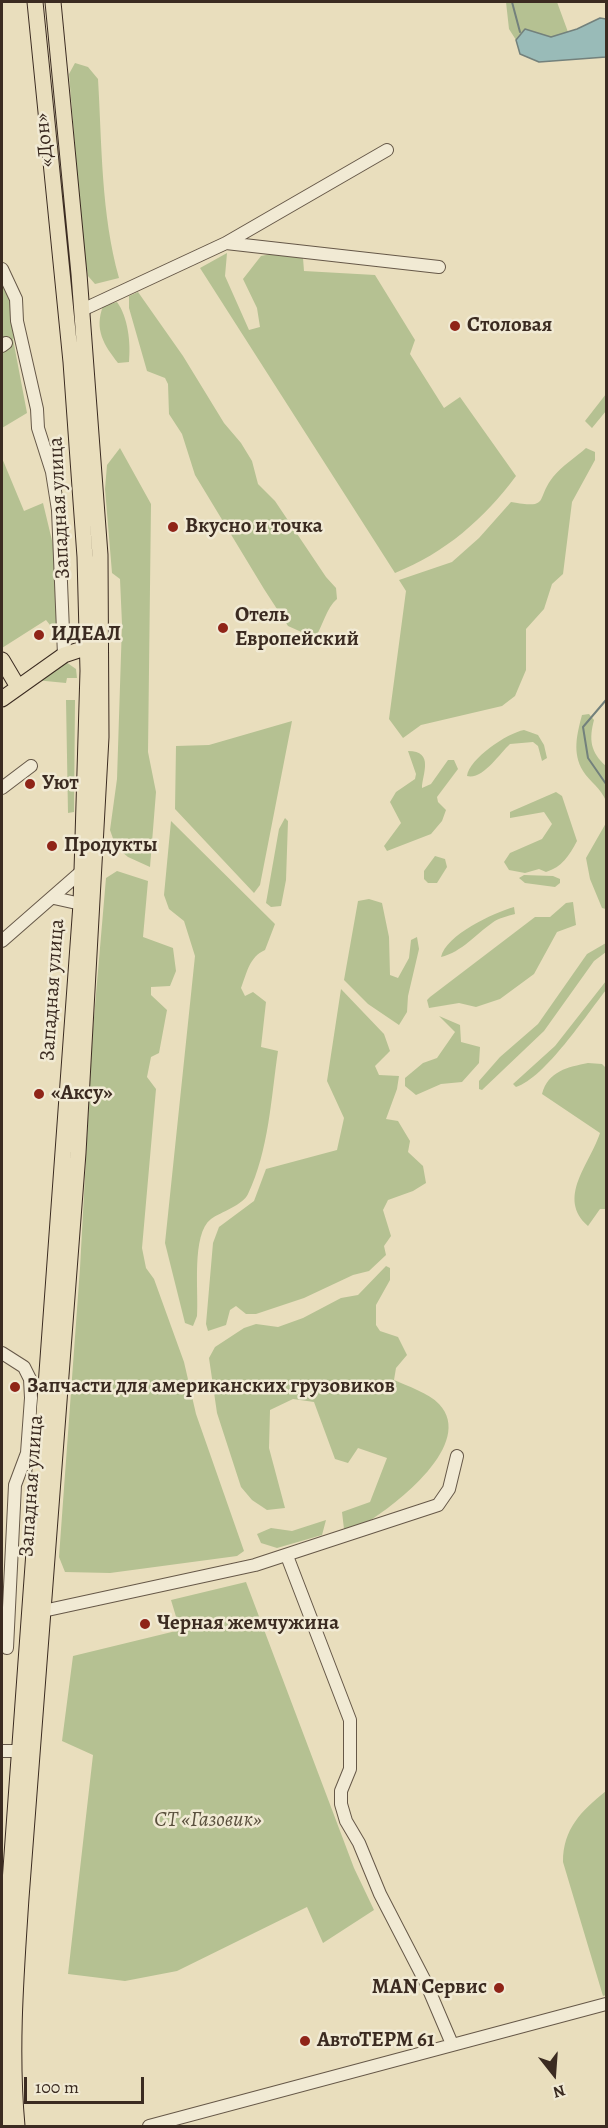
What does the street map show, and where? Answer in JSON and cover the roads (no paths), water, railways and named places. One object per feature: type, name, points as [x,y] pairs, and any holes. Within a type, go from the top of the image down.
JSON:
[{"type":"main road","name":"«Дон»","points":[[55,2],[55,28],[80,274]]},
{"type":"main road","name":"Западная улица","points":[[4,2127],[4,1994],[81,904],[88,648],[85,557],[71,362],[35,5]]},
{"type":"main road","name":"Западная улица","points":[[17,2127],[14,2095],[18,1953],[78,1153],[101,737],[100,555],[80,274]]},
{"type":"main road","points":[[2,699],[64,655],[88,648]]},
{"type":"main road","points":[[2,660],[18,687]]},
{"type":"street","points":[[82,310],[226,243],[387,150]]},
{"type":"street","points":[[226,243],[439,267]]},
{"type":"street","name":"Западная улица","points":[[2,269],[16,299],[17,321],[37,409],[42,447],[52,472],[58,510],[64,655]]},
{"type":"street","points":[[2,788],[31,766]]},
{"type":"street","points":[[2,941],[82,871]]},
{"type":"street","points":[[54,897],[81,904]]},
{"type":"street","name":"Западная улица","points":[[2,1353],[24,1367],[30,1379],[31,1398],[27,1453],[15,1485],[4,1648]]},
{"type":"street","points":[[43,1611],[255,1565],[438,1505],[449,1489],[457,1456]]},
{"type":"street","points":[[287,1556],[350,1720],[352,1744],[350,1768],[341,1791],[341,1804],[346,1821],[359,1843],[380,1894],[426,1983],[452,2044]]},
{"type":"street","points":[[4,1648],[27,1648]]},
{"type":"street","points":[[2,1751],[20,1751]]},
{"type":"street","points":[[149,2127],[606,2004]]},
{"type":"water","points":[[600,18],[606,19],[606,57],[539,62],[520,54],[516,40],[525,29],[551,37],[577,29]]},
{"type":"waterway","points":[[512,2],[520,32]]},
{"type":"waterway","points":[[606,700],[583,727],[588,758],[606,784]]},
{"type":"place","name":"Столовая","points":[[455,326]]},
{"type":"place","name":"Вкусно и точка","points":[[173,527]]},
{"type":"place","name":"Отель Европейский","points":[[223,628]]},
{"type":"place","name":"ИДЕАЛ","points":[[39,635]]},
{"type":"place","name":"Уют","points":[[30,784]]},
{"type":"place","name":"Продукты","points":[[52,846]]},
{"type":"place","name":"«Аксу»","points":[[39,1094]]},
{"type":"place","name":"Запчасти для американских грузовиков","points":[[15,1387]]},
{"type":"place","name":"Черная жемчужина","points":[[145,1624]]},
{"type":"place","name":"MAN Сервис","points":[[499,1988]]},
{"type":"place","name":"АвтоТЕРМ 61","points":[[305,2041]]},
{"type":"park label","name":"СТ «Газовик»","points":[[208,1821]]}]
